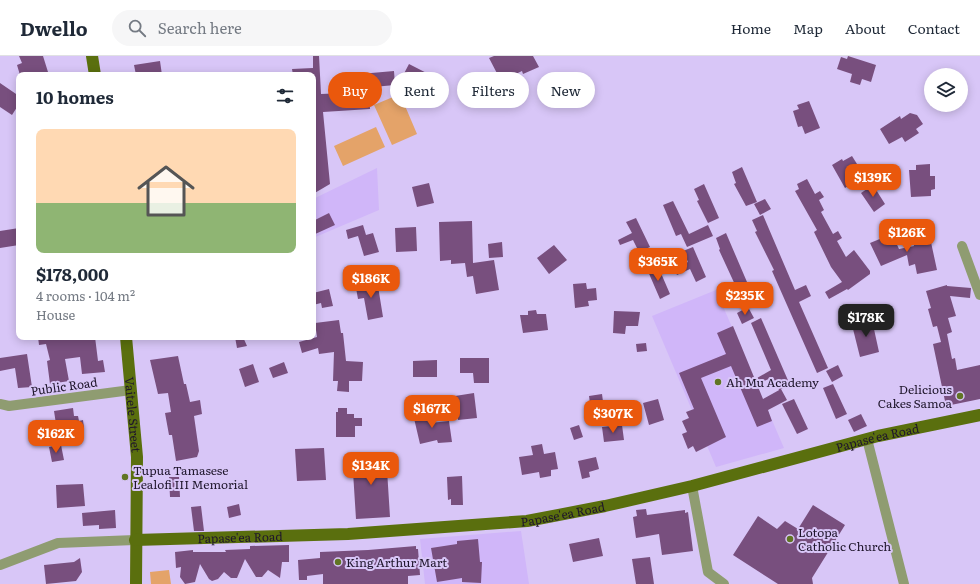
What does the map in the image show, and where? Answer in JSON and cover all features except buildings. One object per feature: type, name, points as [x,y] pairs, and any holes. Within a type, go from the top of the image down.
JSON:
[{"type":"main road","points":[[92,56],[95,72]]},
{"type":"main road","name":"Vaitele Street","points":[[126,340],[136,456],[136,584]]},
{"type":"main road","name":"Papase'ea Road","points":[[135,540],[348,534],[527,521],[605,506],[692,486],[867,439],[980,415]]},
{"type":"street","points":[[962,246],[980,295]]},
{"type":"street","name":"Public Road","points":[[0,404],[9,406],[131,390]]},
{"type":"street","points":[[867,439],[904,584]]},
{"type":"street","points":[[692,486],[708,572],[724,584]]},
{"type":"street","points":[[0,565],[58,543],[135,540]]},
{"type":"shaded area","points":[[390,98],[390,108],[406,108],[417,134],[392,145],[375,108],[382,108],[382,102]]},
{"type":"shaded area","points":[[376,127],[385,147],[343,166],[334,146]]},
{"type":"shaded area","points":[[377,168],[379,210],[316,237],[316,198]]},
{"type":"shaded area","name":"Ah Mu Academy","points":[[716,290],[784,448],[716,467],[652,316]]},
{"type":"shaded area","points":[[521,531],[529,584],[425,584],[420,539]]},
{"type":"shaded area","points":[[169,570],[171,584],[151,584],[150,572]]},
{"type":"place","name":"Ah Mu Academy","points":[[718,382]]},
{"type":"place","name":"Delicious Cakes Samoa","points":[[960,396]]},
{"type":"place","name":"Tupua Tamasese Lealofi III Memorial","points":[[125,477]]},
{"type":"place","name":"Lotopa Catholic Church","points":[[790,539]]},
{"type":"place","name":"King Arthur Mart","points":[[338,562]]}]
